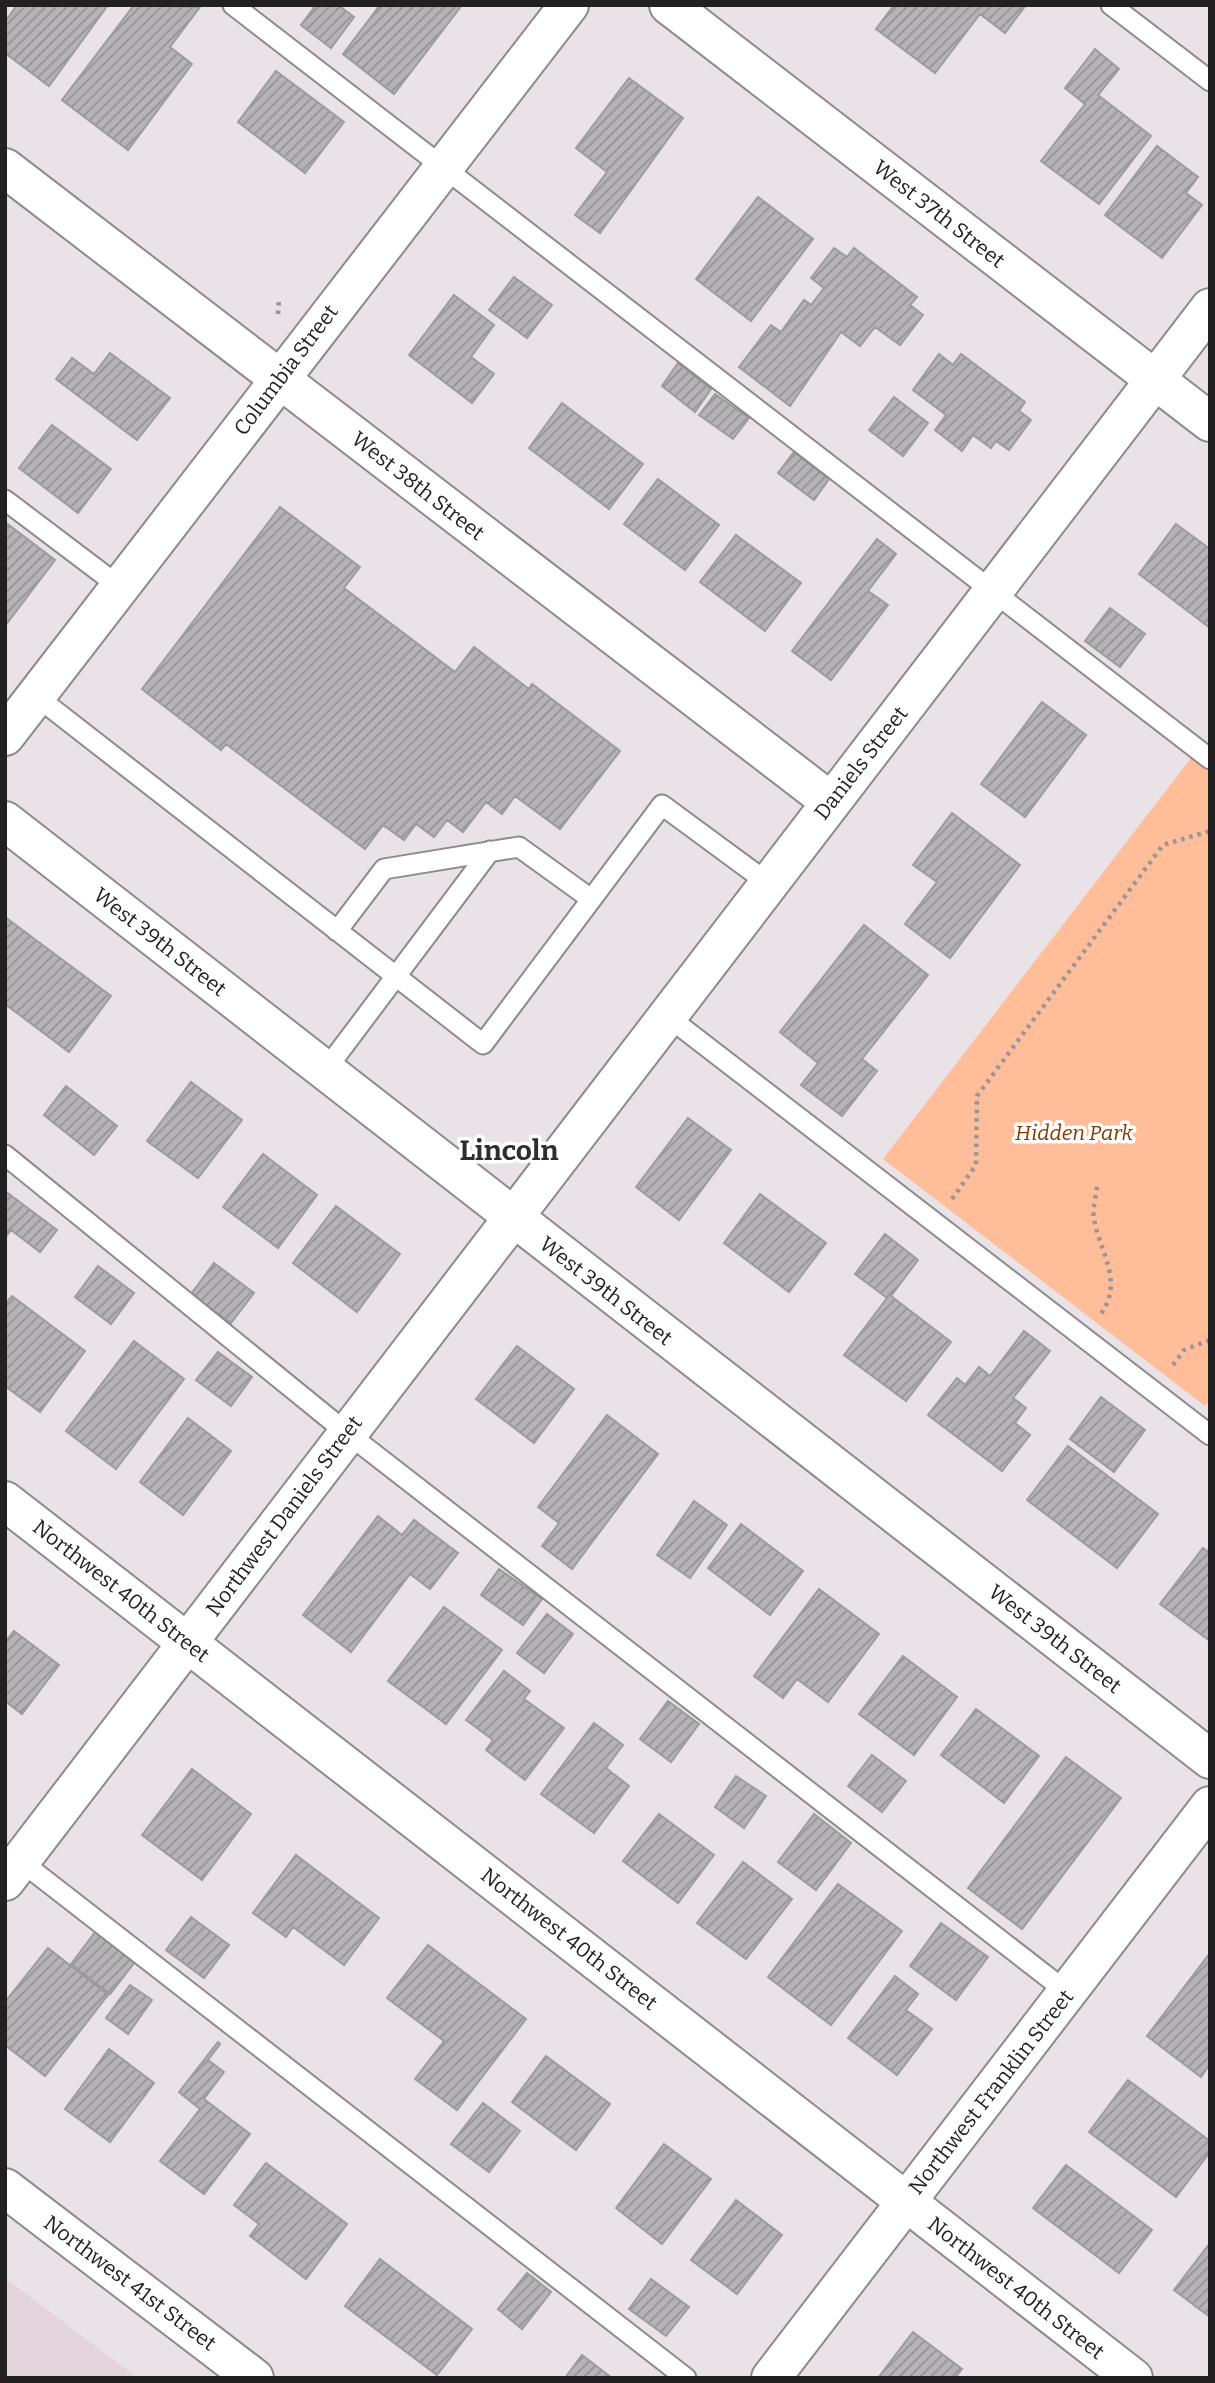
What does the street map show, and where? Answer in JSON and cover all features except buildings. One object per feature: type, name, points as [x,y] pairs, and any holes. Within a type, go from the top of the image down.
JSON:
[{"type":"street","name":"Columbia Street","points":[[5,736],[569,5]]},
{"type":"street","name":"West 37th Street","points":[[669,5],[1210,422]]},
{"type":"street","name":"West 38th Street","points":[[5,168],[831,802]]},
{"type":"street","name":"Daniels Street","points":[[512,1218],[1210,308]]},
{"type":"street","name":"West 39th Street","points":[[5,821],[324,1072],[1210,1759]]},
{"type":"street","name":"Northwest Daniels Street","points":[[10,1864],[187,1643],[512,1218]]},
{"type":"street","name":"Northwest 40th Street","points":[[5,1501],[1133,2378]]},
{"type":"street","name":"Northwest Franklin Street","points":[[771,2378],[1210,1806]]},
{"type":"street","name":"Northwest 41st Street","points":[[5,2188],[254,2378]]},
{"type":"lane","points":[[233,5],[1210,759]]},
{"type":"lane","points":[[1111,5],[1210,81]]},
{"type":"lane","points":[[5,500],[120,587]]},
{"type":"lane","points":[[36,696],[483,1044],[662,805],[768,883]]},
{"type":"lane","points":[[337,931],[384,869],[490,851],[519,848],[591,899]]},
{"type":"lane","points":[[324,1072],[490,851]]},
{"type":"lane","points":[[667,1016],[1210,1435]]},
{"type":"lane","points":[[5,1155],[347,1433],[1067,1992]]},
{"type":"lane","points":[[10,1864],[686,2378]]},
{"type":"path","points":[[278,315],[279,299]]},
{"type":"path","points":[[935,1222],[976,1165],[977,1096],[1163,845],[1210,831]]},
{"type":"path","points":[[1085,1338],[1111,1300],[1108,1262],[1093,1217],[1097,1186]]},
{"type":"path","points":[[1154,1391],[1185,1350],[1210,1340]]},
{"type":"shaded area","points":[[5,2278],[138,2378],[5,2378]]},
{"type":"green space","name":"Hidden Park","points":[[1191,758],[1210,772],[1210,1401],[1205,1406],[883,1159]]},
{"type":"district","name":"Lincoln","points":[[509,1150]]}]
